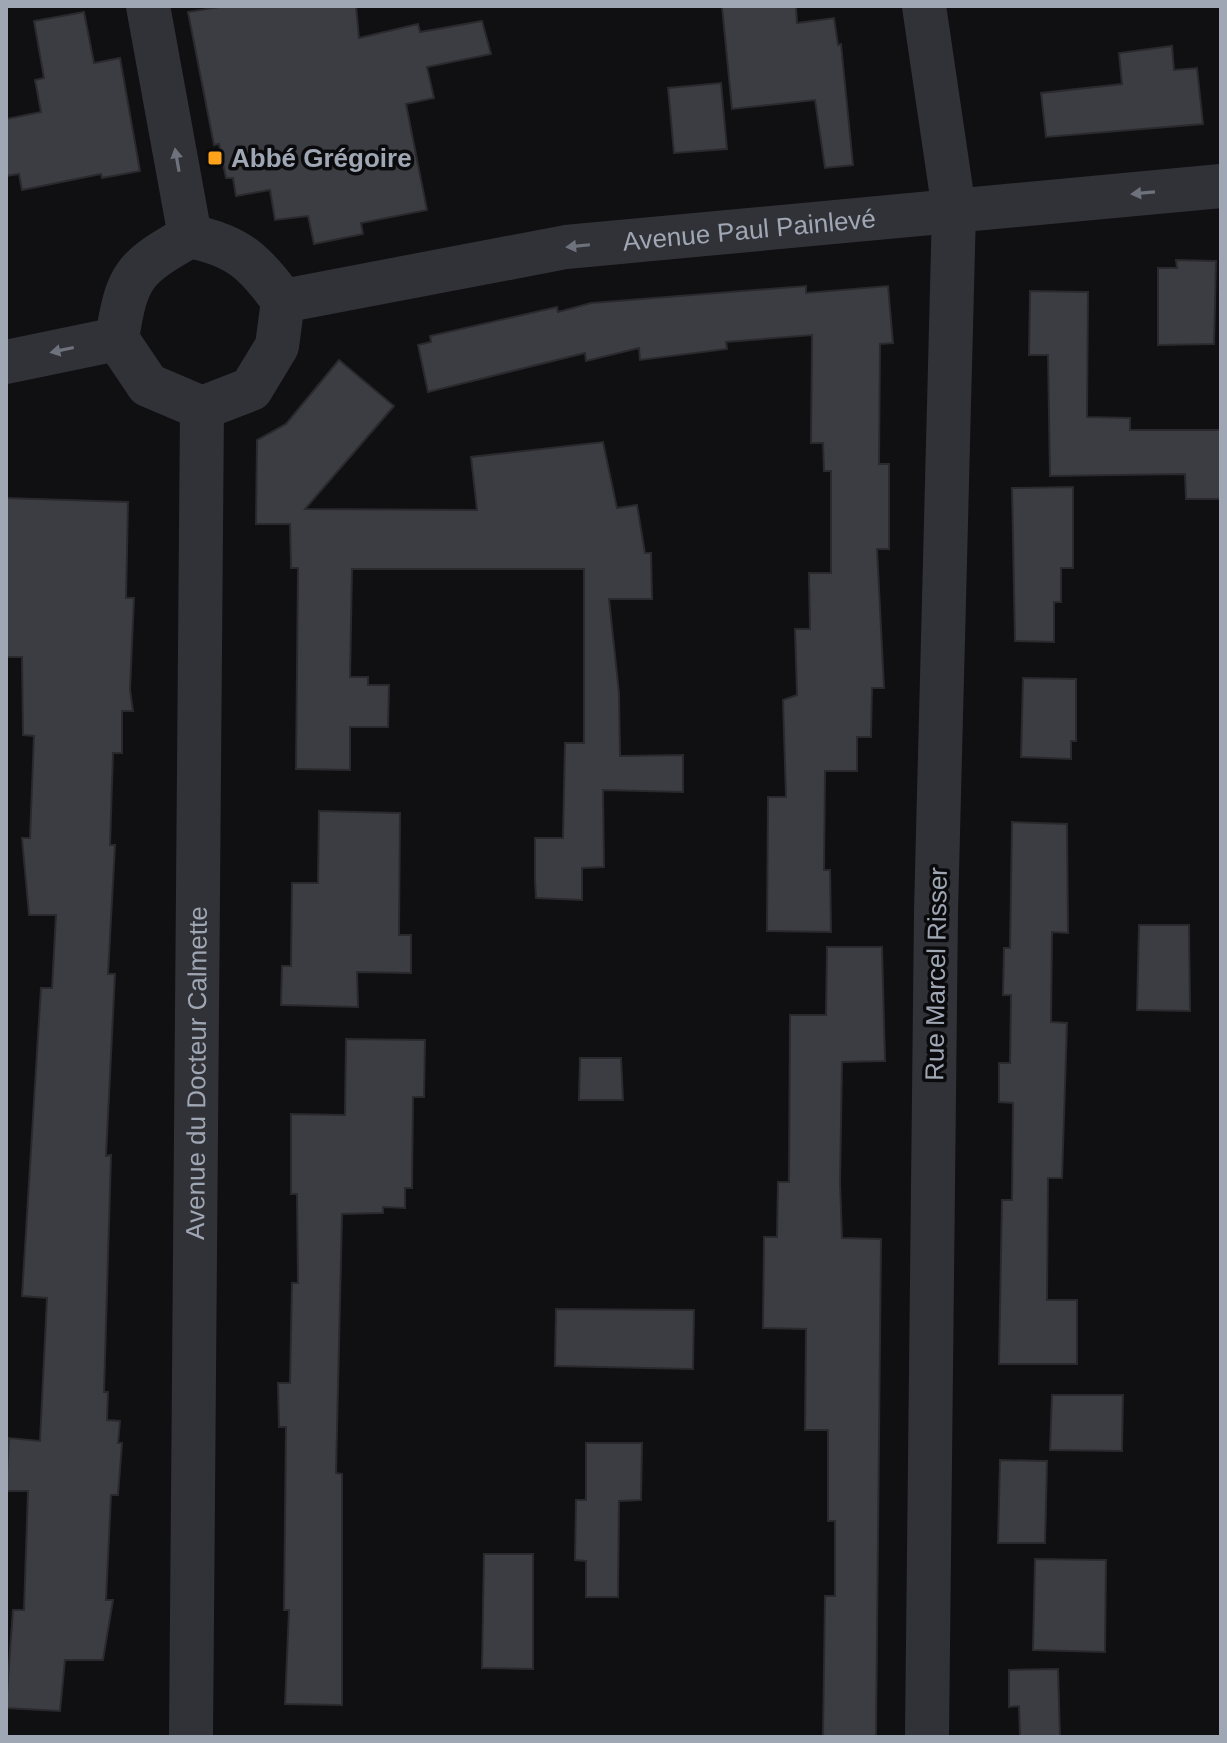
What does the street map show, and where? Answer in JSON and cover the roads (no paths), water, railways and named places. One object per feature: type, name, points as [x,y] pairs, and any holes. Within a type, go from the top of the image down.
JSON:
[{"type":"street","points":[[148,6],[190,236]]},
{"type":"street","name":"Rue Marcel Risser","points":[[924,6],[954,210],[936,911],[927,1737]]},
{"type":"street","name":"Avenue Paul Painlevé","points":[[283,301],[566,247],[1221,186]]},
{"type":"street","points":[[190,236],[222,243],[259,267],[283,301],[277,346],[251,389],[202,408],[148,385],[117,339],[125,291],[146,261],[190,236]]},
{"type":"street","points":[[6,362],[117,339]]},
{"type":"street","name":"Avenue du Docteur Calmette","points":[[191,1737],[202,408]]},
{"type":"place","name":"Abbé Grégoire","points":[[215,158]]}]
